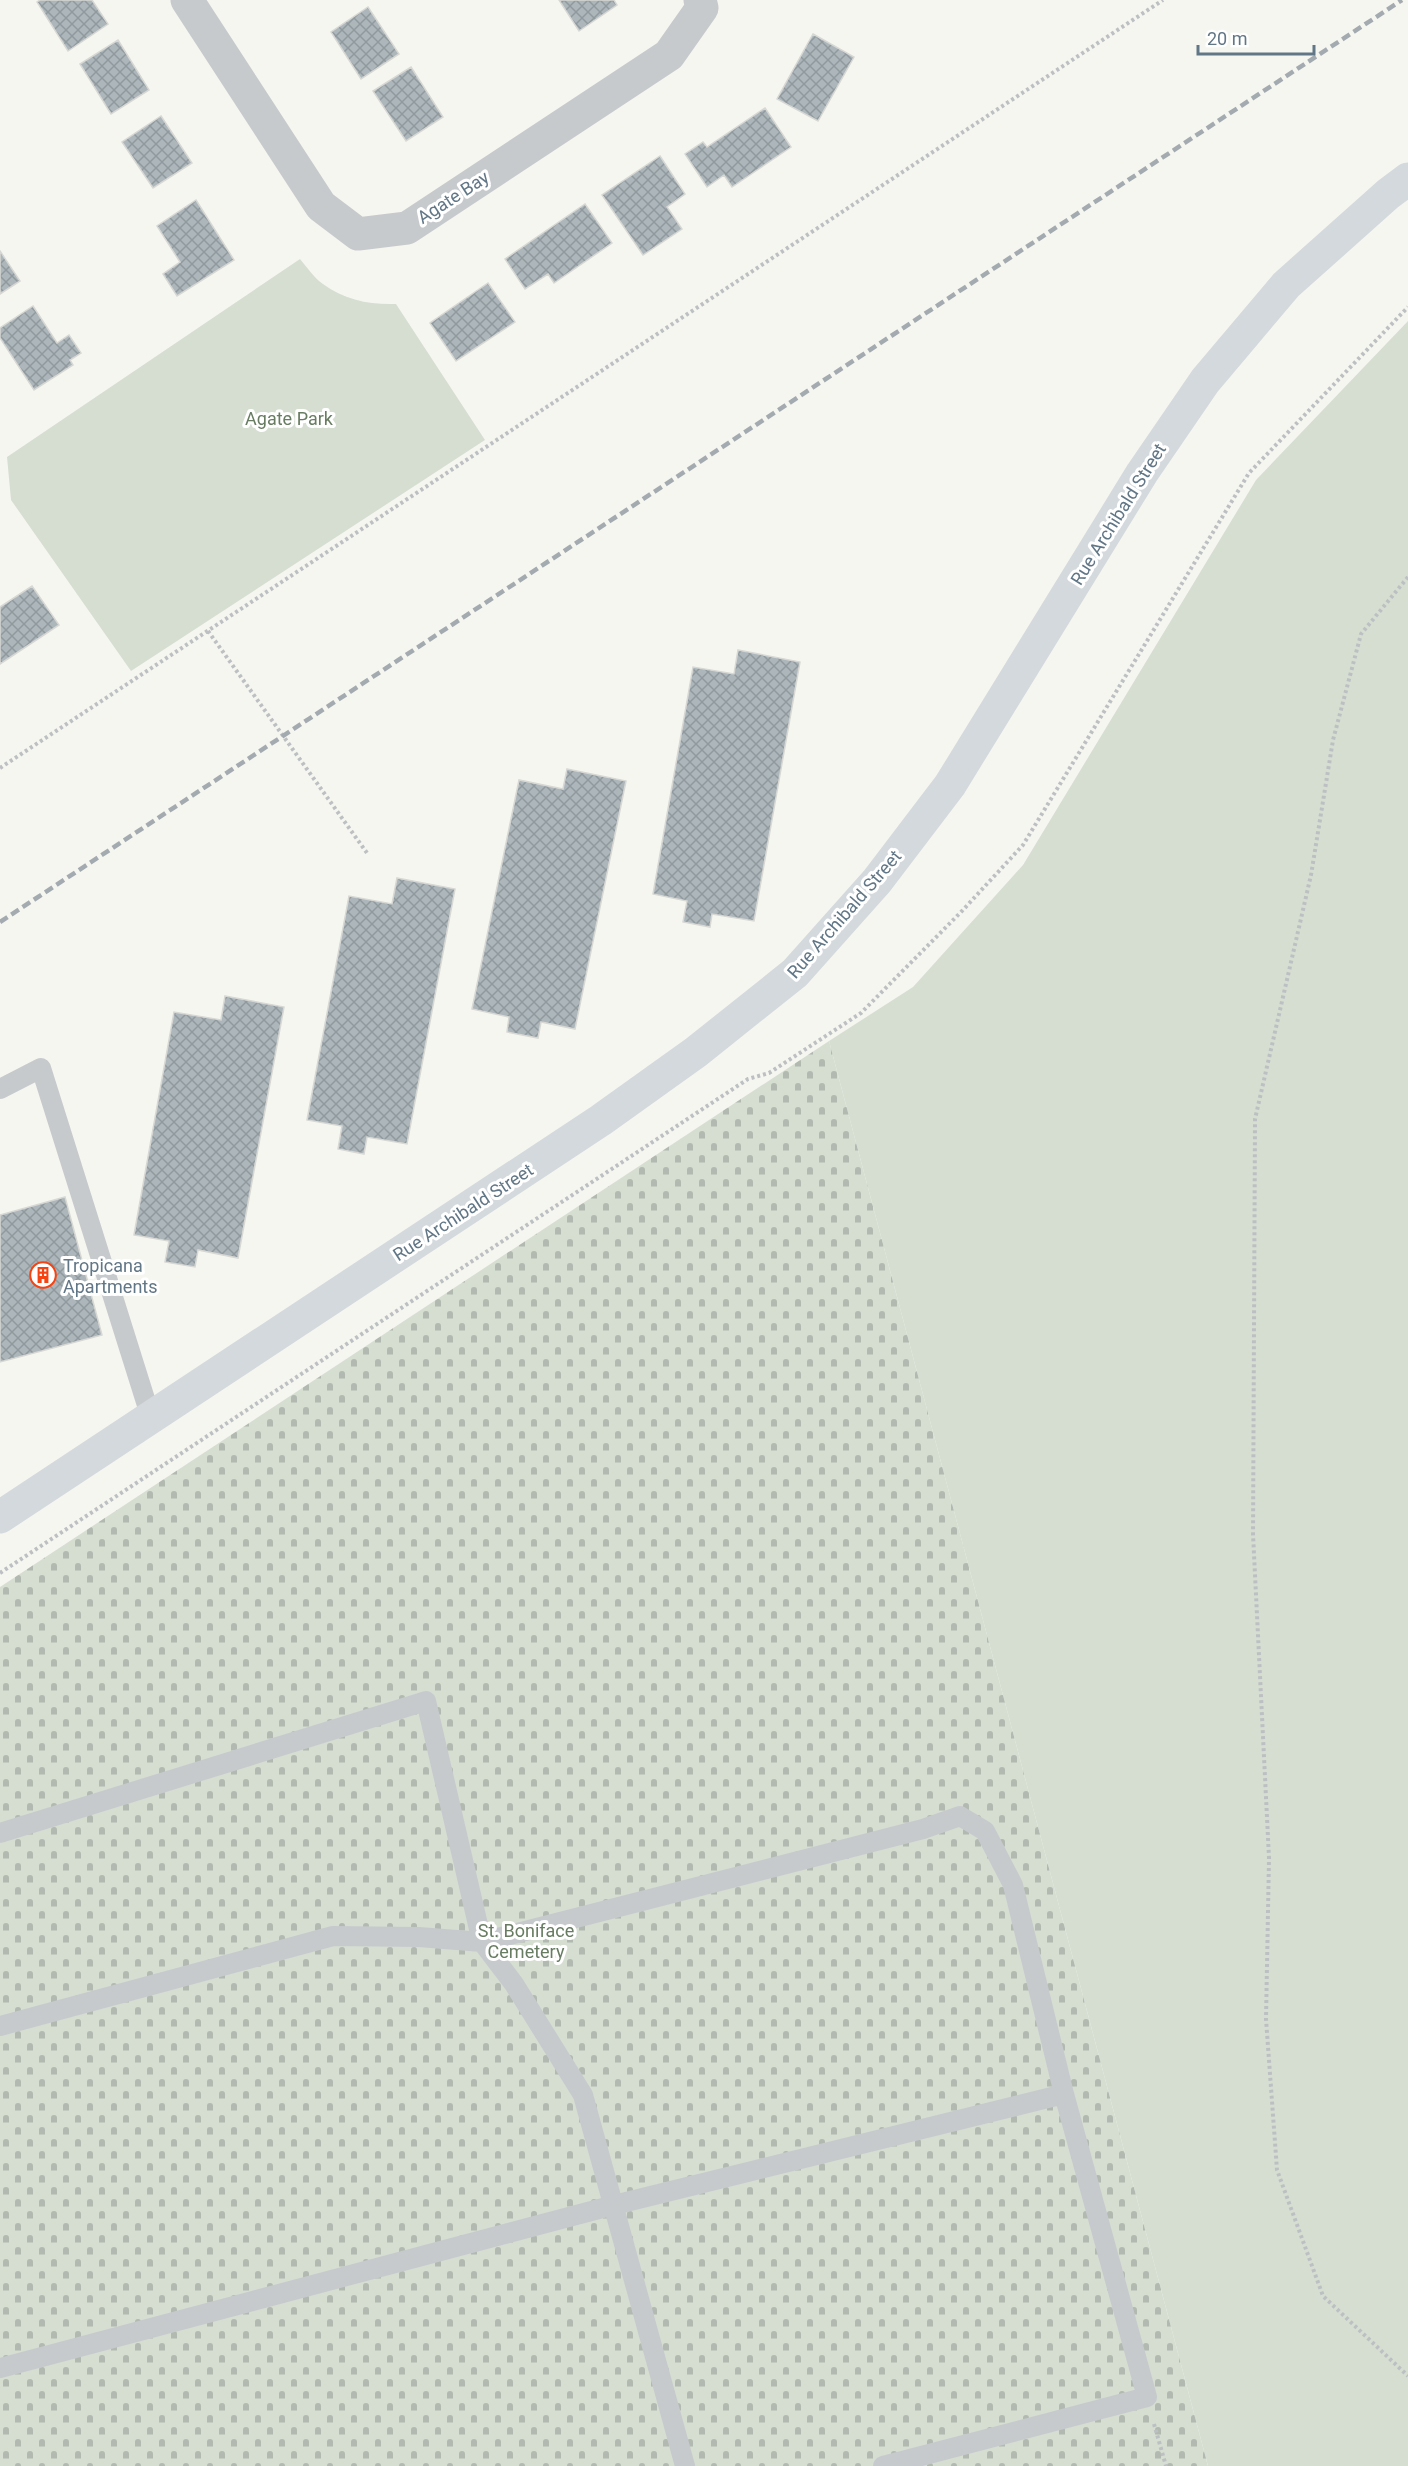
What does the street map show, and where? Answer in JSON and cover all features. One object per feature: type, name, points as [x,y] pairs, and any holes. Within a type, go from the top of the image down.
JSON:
[{"type":"main road","name":"Rue Archibald Street","points":[[0,1517],[601,1120],[696,1052],[795,973],[877,881],[950,785],[1142,473],[1205,381],[1286,285],[1408,179]]},
{"type":"street","name":"Agate Bay","points":[[187,0],[321,206],[358,234],[407,228],[669,55],[702,8],[700,0]]},
{"type":"lane","points":[[0,1089],[40,1068],[151,1418]]},
{"type":"lane","points":[[0,1833],[426,1701],[482,1942],[514,1984],[583,2095],[685,2466]]},
{"type":"lane","points":[[0,2026],[333,1936],[419,1937],[482,1942],[922,1829],[960,1816],[985,1831],[1013,1885],[1064,2094],[1147,2397],[883,2466]]},
{"type":"lane","points":[[0,2368],[614,2205],[1064,2094]]},
{"type":"path","points":[[0,768],[1163,0]]},
{"type":"path","points":[[1408,577],[1361,634],[1333,740],[1311,875],[1255,1119],[1253,1522],[1269,1858],[1266,2019],[1277,2170],[1323,2296],[1408,2376]]},
{"type":"path","points":[[208,631],[367,853]]},
{"type":"path","points":[[1147,2397],[1166,2466]]},
{"type":"green space","name":"Agate Park","points":[[300,259],[320,282],[340,294],[377,304],[396,304],[485,440],[131,671],[11,500],[7,457]]},
{"type":"green space","points":[[1408,321],[1408,2466],[1208,2466],[829,1041],[913,987],[1023,865],[1256,480]]},
{"type":"green space","name":"St. Boniface Cemetery","points":[[829,1041],[1208,2466],[0,2466],[0,1587]]},
{"type":"building","points":[[40,0],[92,0],[108,24],[68,51],[37,2]]},
{"type":"building","points":[[559,0],[614,0],[617,5],[579,31]]},
{"type":"building","points":[[368,7],[399,54],[361,79],[331,32]]},
{"type":"building","points":[[813,34],[854,57],[818,121],[777,99]]},
{"type":"building","points":[[118,40],[149,90],[111,114],[80,64]]},
{"type":"building","points":[[411,67],[443,117],[406,141],[373,91]]},
{"type":"building","points":[[765,108],[791,147],[732,187],[724,175],[707,187],[685,154],[703,142],[707,147]]},
{"type":"building","points":[[161,116],[192,163],[153,188],[122,142]]},
{"type":"building","points":[[660,156],[685,194],[667,207],[682,229],[643,255],[602,195]]},
{"type":"building","points":[[196,200],[234,260],[177,296],[163,274],[180,262],[157,226]]},
{"type":"building","points":[[585,204],[612,243],[554,283],[548,274],[525,289],[505,259]]},
{"type":"building","points":[[0,251],[20,281],[0,294]]},
{"type":"building","points":[[488,283],[515,322],[456,361],[430,323]]},
{"type":"building","points":[[33,306],[57,343],[69,335],[81,353],[70,360],[73,365],[34,390],[0,338],[0,328]]},
{"type":"building","points":[[32,586],[59,625],[0,664],[0,607]]},
{"type":"building","points":[[738,650],[800,662],[754,921],[712,914],[710,927],[683,922],[687,901],[653,894],[693,667],[734,674]]},
{"type":"building","points":[[567,769],[626,781],[575,1029],[541,1022],[538,1038],[507,1032],[509,1017],[472,1009],[519,780],[563,789]]},
{"type":"building","points":[[397,878],[455,889],[407,1144],[367,1137],[364,1154],[338,1149],[342,1126],[307,1120],[349,896],[392,904]]},
{"type":"building","points":[[225,996],[284,1007],[238,1258],[198,1250],[195,1267],[165,1262],[169,1241],[134,1235],[174,1012],[221,1020]]},
{"type":"building","name":"Tropicana Apartments","points":[[65,1197],[102,1335],[0,1362],[0,1215]]},
{"type":"railway","points":[[0,922],[1402,0]]},
{"type":"place","name":"Tropicana Apartments","points":[[43,1275]]}]
